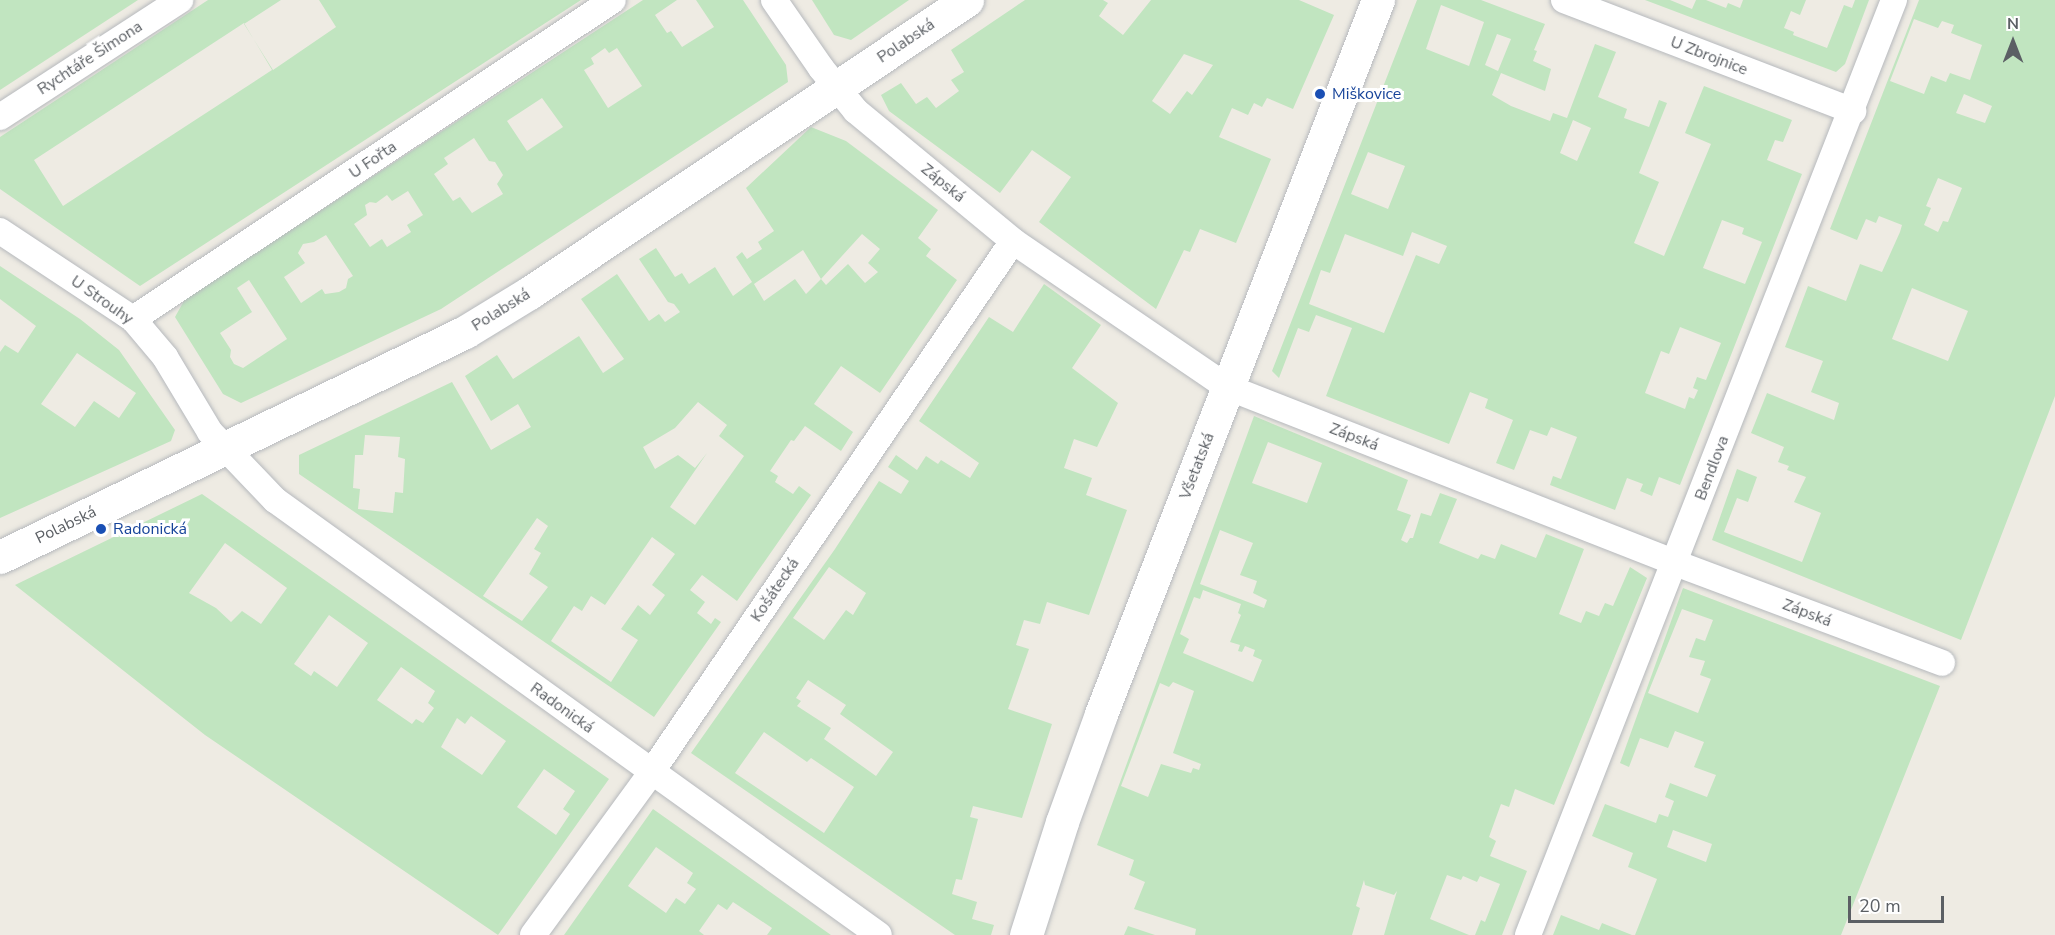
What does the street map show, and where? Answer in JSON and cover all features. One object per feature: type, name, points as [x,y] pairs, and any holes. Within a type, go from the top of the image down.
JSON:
[{"type":"street","name":"Rychtáře Šimona","points":[[0,117],[180,0]]},
{"type":"street","name":"U Fořta","points":[[133,319],[613,0]]},
{"type":"street","name":"Zápská","points":[[774,0],[856,111],[1013,241],[1227,387],[1675,563],[1942,663]]},
{"type":"street","name":"Polabská","points":[[0,557],[465,332],[529,293],[967,0]]},
{"type":"street","name":"Všetatská","points":[[1026,935],[1097,725],[1378,0]]},
{"type":"street","name":"U Zbrojnice","points":[[1564,0],[1853,111]]},
{"type":"street","name":"Bendlova","points":[[1528,935],[1853,111],[1894,0]]},
{"type":"street","name":"U Strouhy","points":[[0,231],[133,319],[165,357],[210,432],[225,448]]},
{"type":"street","name":"Košátecká","points":[[533,935],[651,773],[1013,241]]},
{"type":"street","name":"Radonická","points":[[225,448],[275,500],[879,935]]},
{"type":"green space","points":[[0,0],[138,0],[0,90]]},
{"type":"green space","points":[[208,0],[281,0],[34,160],[63,206],[272,70],[255,41],[273,70],[336,27],[319,0],[581,0],[140,286],[0,189],[0,137]]},
{"type":"green space","points":[[643,0],[677,0],[655,15],[667,33],[671,31],[682,47],[714,27],[696,0],[743,0],[786,65],[788,82],[441,309],[241,403],[223,394],[175,317],[185,299]],"holes":[[[605,48],[609,53],[617,48],[642,86],[608,108],[584,70],[594,64],[591,58]],[[542,98],[563,127],[527,151],[507,121]],[[474,138],[489,161],[495,162],[503,175],[497,184],[503,194],[472,213],[460,197],[453,201],[434,174],[448,164],[444,158]],[[408,191],[423,215],[407,225],[411,232],[387,247],[382,239],[370,247],[354,224],[367,215],[365,205],[370,202],[376,203],[387,195],[392,201]],[[326,235],[353,276],[348,279],[346,288],[339,292],[325,294],[322,289],[301,303],[284,277],[305,263],[298,253],[303,244],[314,242]],[[249,280],[287,339],[243,368],[234,364],[230,357],[231,350],[220,333],[252,312],[237,288]]]},
{"type":"green space","points":[[812,0],[909,0],[851,40],[834,35]]},
{"type":"green space","points":[[1025,0],[1103,0],[1108,3],[1099,16],[1123,35],[1151,0],[1299,0],[1334,15],[1293,109],[1267,98],[1262,107],[1254,103],[1248,115],[1232,108],[1219,137],[1271,159],[1236,243],[1200,229],[1190,252],[1184,250],[1156,309],[1039,222],[1071,177],[1032,150],[1000,193],[889,111],[881,95],[901,83],[916,104],[927,97],[936,108],[959,91],[951,80],[964,72],[951,50]],"holes":[[[1184,54],[1213,65],[1192,95],[1187,91],[1170,114],[1152,101]]]},
{"type":"green space","points":[[1417,0],[1481,0],[1545,24],[1534,50],[1537,51],[1533,61],[1551,69],[1545,91],[1501,73],[1492,95],[1511,106],[1550,121],[1553,113],[1567,118],[1595,44],[1616,52],[1598,97],[1627,109],[1624,118],[1649,127],[1659,100],[1667,103],[1639,173],[1659,182],[1634,243],[1664,256],[1711,144],[1685,133],[1704,86],[1792,120],[1783,142],[1775,140],[1767,160],[1802,174],[1680,485],[1659,477],[1652,496],[1640,491],[1643,484],[1627,478],[1615,510],[1550,485],[1553,476],[1561,479],[1577,437],[1551,427],[1547,436],[1530,430],[1514,470],[1496,463],[1513,420],[1485,408],[1488,399],[1470,392],[1449,444],[1326,396],[1352,328],[1316,315],[1309,332],[1298,328],[1279,378],[1272,371]],"holes":[[[1441,5],[1484,22],[1469,66],[1426,49]],[[1497,34],[1511,39],[1498,71],[1485,65]],[[1573,120],[1591,128],[1577,161],[1560,153]],[[1368,152],[1405,166],[1388,209],[1351,194]],[[1722,220],[1744,228],[1742,234],[1762,242],[1745,284],[1703,268]],[[1412,232],[1447,246],[1439,264],[1416,255],[1384,333],[1309,304],[1321,270],[1330,273],[1345,234],[1403,256]],[[1680,327],[1721,343],[1706,380],[1697,377],[1693,388],[1698,390],[1694,399],[1689,397],[1685,409],[1645,393],[1661,351],[1669,354]]]},
{"type":"green space","points":[[1645,0],[1670,0],[1692,9],[1696,0],[1706,0],[1726,8],[1728,3],[1740,8],[1743,0],[1806,0],[1800,15],[1791,11],[1784,28],[1794,32],[1793,35],[1827,48],[1844,5],[1852,8],[1855,0],[1869,0],[1845,64],[1836,72]]},
{"type":"green space","points":[[1919,0],[2055,0],[2055,396],[1961,640],[1712,540],[1737,469],[1757,477],[1748,502],[1737,498],[1724,532],[1802,562],[1821,513],[1794,502],[1806,477],[1787,470],[1789,466],[1778,462],[1784,447],[1751,433],[1767,393],[1834,420],[1839,403],[1811,392],[1823,361],[1785,347],[1808,286],[1846,301],[1860,264],[1882,272],[1902,225],[1879,216],[1876,223],[1866,219],[1857,240],[1830,229]],"holes":[[[1914,19],[1938,28],[1942,21],[1954,25],[1951,33],[1982,45],[1970,80],[1950,73],[1946,82],[1931,76],[1924,94],[1890,81]],[[1964,94],[1992,106],[1985,123],[1956,113]],[[1938,178],[1962,188],[1948,222],[1943,221],[1938,232],[1924,225],[1931,208],[1926,206]],[[1912,288],[1968,311],[1948,361],[1892,339]]]},
{"type":"green space","points":[[811,127],[846,141],[938,210],[918,238],[931,249],[926,256],[957,280],[880,393],[841,366],[814,404],[853,432],[841,451],[805,426],[794,441],[791,440],[770,471],[778,476],[775,482],[793,494],[799,486],[811,495],[737,601],[702,575],[690,590],[705,602],[697,613],[711,624],[715,618],[721,622],[654,717],[299,474],[299,455],[452,382],[491,450],[531,427],[518,404],[491,421],[465,376],[497,355],[513,379],[579,336],[603,373],[624,359],[581,299],[617,274],[649,321],[659,314],[665,322],[680,312],[674,304],[668,302],[639,259],[656,248],[675,277],[682,273],[689,284],[715,267],[733,296],[752,282],[736,257],[742,252],[747,259],[762,249],[758,242],[774,231],[746,188]],"holes":[[[862,234],[880,249],[868,263],[878,272],[865,283],[848,264],[826,285],[821,279]],[[803,250],[821,279],[806,294],[795,279],[764,301],[754,284]],[[698,402],[727,425],[719,436],[744,456],[695,525],[670,507],[707,453],[695,468],[678,455],[655,469],[643,447],[675,428]],[[365,435],[400,437],[398,457],[405,459],[403,493],[395,492],[393,513],[358,509],[360,489],[353,488],[355,455],[363,455]],[[537,518],[548,526],[534,549],[541,553],[529,574],[548,587],[522,621],[483,596]],[[652,537],[675,554],[652,585],[665,595],[650,615],[638,605],[621,629],[638,640],[611,682],[551,641],[574,606],[582,611],[591,596],[605,605]]]},
{"type":"green space","points":[[0,266],[80,319],[119,350],[175,430],[171,441],[0,518],[0,352],[5,345],[18,353],[36,326],[0,299]],"holes":[[[77,353],[136,393],[119,418],[94,401],[75,427],[41,404]]]},
{"type":"green space","points":[[1044,284],[1101,325],[1072,368],[1118,403],[1097,447],[1074,439],[1064,468],[1092,478],[1086,495],[1127,510],[1089,615],[1047,602],[1040,624],[1024,620],[1016,645],[1029,649],[1008,709],[1052,724],[1022,818],[973,806],[970,817],[978,819],[962,880],[956,879],[952,894],[977,902],[972,919],[994,925],[991,935],[955,935],[691,753],[835,549],[879,481],[901,494],[909,481],[888,467],[896,455],[917,470],[926,456],[938,464],[941,460],[970,478],[979,463],[919,421],[989,317],[1013,332]],"holes":[[[829,567],[866,593],[853,615],[846,610],[824,640],[793,618]],[[808,680],[846,705],[840,714],[893,752],[876,776],[824,739],[831,728],[797,706],[801,701],[796,698]],[[764,732],[807,762],[811,758],[854,787],[824,833],[735,773]]]},
{"type":"green space","points":[[1254,416],[1408,480],[1397,510],[1411,515],[1401,540],[1407,543],[1410,538],[1413,538],[1421,513],[1431,516],[1440,493],[1457,499],[1439,543],[1478,559],[1481,554],[1495,559],[1501,544],[1536,558],[1546,534],[1584,549],[1559,614],[1581,623],[1586,611],[1599,616],[1605,603],[1613,606],[1630,567],[1647,578],[1554,805],[1515,789],[1509,807],[1501,804],[1489,837],[1496,841],[1490,856],[1527,871],[1502,935],[1475,935],[1481,920],[1485,922],[1500,884],[1480,876],[1477,882],[1463,876],[1461,880],[1447,875],[1430,919],[1469,935],[1384,935],[1397,891],[1394,895],[1365,885],[1364,880],[1356,906],[1360,908],[1352,935],[1195,935],[1196,929],[1134,909],[1145,882],[1129,875],[1134,860],[1097,845]],"holes":[[[1268,442],[1322,463],[1307,503],[1252,483]],[[1220,530],[1253,543],[1240,575],[1257,581],[1253,593],[1267,600],[1264,608],[1200,584]],[[1203,590],[1241,604],[1238,613],[1241,615],[1230,642],[1240,645],[1238,651],[1242,652],[1245,646],[1255,650],[1253,656],[1262,660],[1253,682],[1183,653],[1189,639],[1180,634],[1194,597],[1200,599]],[[1173,682],[1194,691],[1173,753],[1201,764],[1199,770],[1193,768],[1191,773],[1161,764],[1148,797],[1121,786],[1160,683],[1169,687]]]},
{"type":"green space","points":[[202,494],[609,779],[498,935],[205,735],[15,585]],"holes":[[[225,543],[287,588],[261,624],[242,611],[231,622],[216,608],[189,593]],[[329,615],[368,643],[337,687],[314,671],[311,676],[294,664]],[[401,667],[435,691],[428,703],[434,708],[423,723],[416,719],[412,724],[377,700]],[[471,716],[506,741],[482,775],[441,747],[457,718],[465,724]],[[544,769],[575,791],[563,809],[570,814],[556,835],[517,807]]]},
{"type":"green space","points":[[1683,588],[1940,686],[1841,935],[1635,935],[1657,879],[1628,867],[1633,853],[1592,836],[1605,804],[1656,823],[1659,814],[1668,817],[1674,801],[1665,797],[1670,783],[1707,797],[1716,775],[1694,767],[1704,742],[1675,731],[1668,748],[1640,738],[1629,767],[1620,763]],"holes":[[[1682,609],[1713,620],[1705,641],[1696,638],[1689,657],[1705,661],[1700,675],[1711,679],[1698,713],[1648,693]],[[1673,830],[1712,844],[1706,862],[1667,847]]]},
{"type":"green space","points":[[653,809],[831,935],[767,935],[772,928],[733,902],[727,910],[718,904],[699,931],[704,935],[564,935]],"holes":[[[656,847],[693,873],[687,883],[696,889],[685,904],[676,898],[666,913],[628,886]]]},
{"type":"green space","points":[[1561,915],[1599,930],[1602,923],[1632,935],[1553,935]]},
{"type":"green space","points":[[1128,926],[1155,935],[1124,935]]},
{"type":"place","name":"Miškovice","points":[[1320,94]]},
{"type":"place","name":"Radonická","points":[[101,529]]}]
